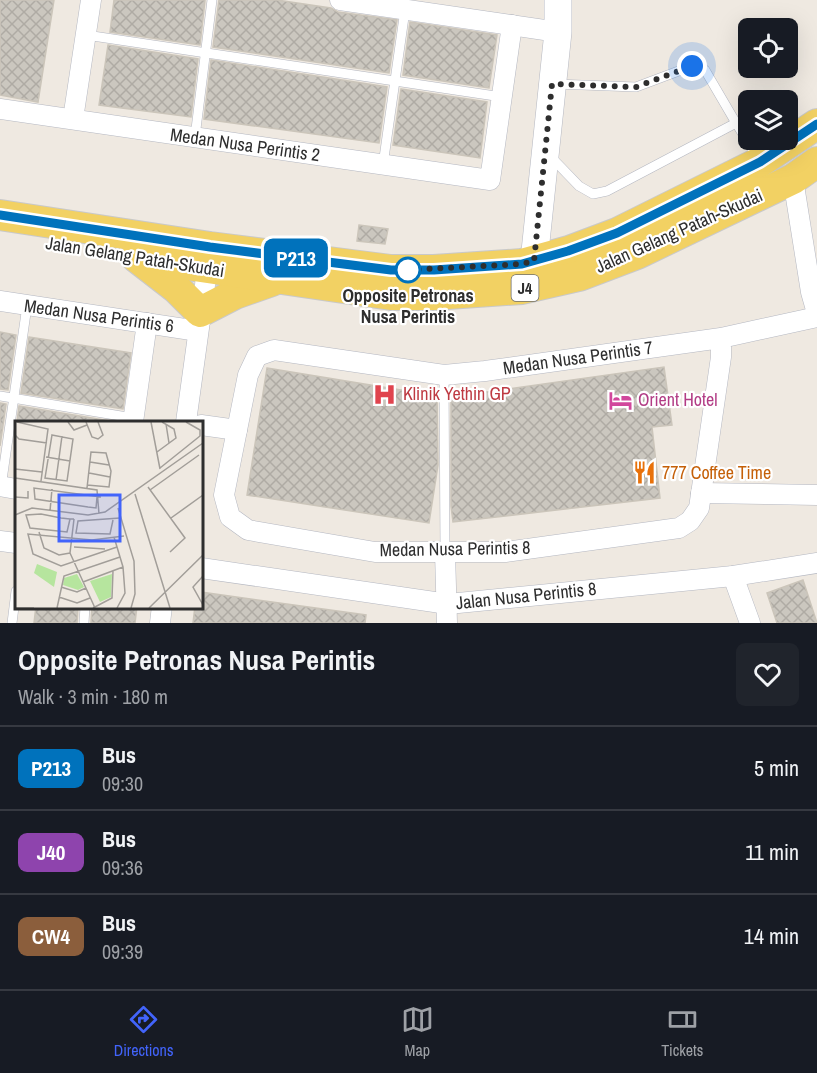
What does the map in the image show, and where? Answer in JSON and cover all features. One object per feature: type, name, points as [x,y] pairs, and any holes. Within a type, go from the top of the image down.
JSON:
[{"type":"main road","name":"Jalan Gelang Patah-Skudai","points":[[0,236],[136,257],[208,258],[391,270],[522,264],[568,251],[617,233],[760,162],[817,124]]},
{"type":"main road","name":"Jalan Gelang Patah-Skudai","points":[[0,215],[208,258],[277,279],[391,295],[433,295],[522,289],[579,276],[637,254],[805,170]]},
{"type":"main road","points":[[136,257],[176,288],[199,322],[235,294],[277,279]]},
{"type":"street","points":[[73,119],[91,0]]},
{"type":"street","points":[[339,0],[558,32]]},
{"type":"street","points":[[534,261],[558,32],[558,0]]},
{"type":"street","points":[[502,97],[512,25]]},
{"type":"street","name":"Medan Nusa Perintis 2","points":[[0,109],[490,180],[502,97]]},
{"type":"street","points":[[805,170],[811,292],[817,315]]},
{"type":"street","points":[[186,421],[208,258]]},
{"type":"street","name":"Medan Nusa Perintis 6","points":[[0,301],[147,323],[199,322]]},
{"type":"street","name":"Medan Nusa Perintis 7","points":[[237,430],[248,375],[257,356],[274,350],[444,375],[721,338],[817,315]]},
{"type":"street","points":[[133,420],[147,323]]},
{"type":"street","points":[[721,338],[721,357],[700,501],[817,495]]},
{"type":"street","points":[[202,425],[237,430]]},
{"type":"street","name":"Medan Nusa Perintis 8","points":[[237,430],[224,495],[230,516],[248,530],[375,552],[505,552],[679,528],[690,521],[700,501]]},
{"type":"street","points":[[0,541],[15,543]]},
{"type":"street","points":[[446,552],[448,614]]},
{"type":"street","name":"Jalan Nusa Perintis 8","points":[[202,568],[448,614],[817,563]]},
{"type":"street","points":[[733,576],[750,623]]},
{"type":"street","points":[[160,623],[162,608]]},
{"type":"lane","points":[[195,137],[212,0]]},
{"type":"lane","points":[[383,165],[405,9]]},
{"type":"lane","points":[[86,35],[502,97]]},
{"type":"lane","points":[[552,84],[636,87],[692,66],[705,70],[760,162]]},
{"type":"lane","points":[[545,152],[579,186],[593,194],[607,192],[736,123]]},
{"type":"lane","points":[[6,487],[14,398],[27,306]]},
{"type":"lane","points":[[444,375],[446,552]]},
{"type":"lane","points":[[0,396],[133,420]]},
{"type":"lane","points":[[12,623],[15,599]]},
{"type":"lane","points":[[84,623],[85,608]]},
{"type":"building","points":[[0,0],[54,0],[38,102],[0,95]]},
{"type":"building","points":[[114,0],[205,0],[200,45],[110,32]]},
{"type":"building","points":[[219,0],[277,0],[331,8],[338,12],[397,20],[389,73],[213,47]]},
{"type":"building","points":[[410,22],[497,35],[489,88],[403,75]]},
{"type":"building","points":[[108,45],[198,59],[191,117],[99,105]]},
{"type":"building","points":[[211,60],[387,87],[379,143],[204,119]]},
{"type":"building","points":[[401,89],[487,102],[480,158],[393,145]]},
{"type":"building","points":[[359,225],[388,229],[385,244],[357,241]]},
{"type":"building","points":[[0,332],[16,335],[8,390],[0,389]]},
{"type":"building","points":[[29,337],[131,353],[123,409],[21,393]]},
{"type":"building","points":[[664,367],[672,425],[652,427],[660,498],[453,522],[451,397]]},
{"type":"building","points":[[267,368],[437,396],[438,465],[429,523],[247,495]]},
{"type":"building","points":[[0,403],[6,404],[0,446]]},
{"type":"building","points":[[19,406],[110,421],[17,421]]},
{"type":"building","points":[[803,580],[817,623],[777,623],[767,593]]},
{"type":"building","points":[[202,592],[366,615],[365,623],[193,623],[195,608],[202,608]]},
{"type":"building","points":[[36,608],[78,608],[77,623],[34,623]]},
{"type":"building","points":[[92,608],[137,608],[135,623],[91,623]]},
{"type":"bus line","name":"P213","points":[[0,215],[210,247],[391,270],[434,270],[522,264],[568,251],[617,233],[760,162],[817,124]]},
{"type":"place","name":"Opposite Petronas Nusa Perintis","points":[[408,270]]},
{"type":"place","name":"Klinik Yethin GP","points":[[385,394]]},
{"type":"place","name":"Orient Hotel","points":[[620,400]]},
{"type":"place","name":"777 Coffee Time","points":[[644,473]]},
{"type":"route","points":[[408,270],[522,264],[534,261],[552,84],[636,87],[676,70],[692,66]]}]
